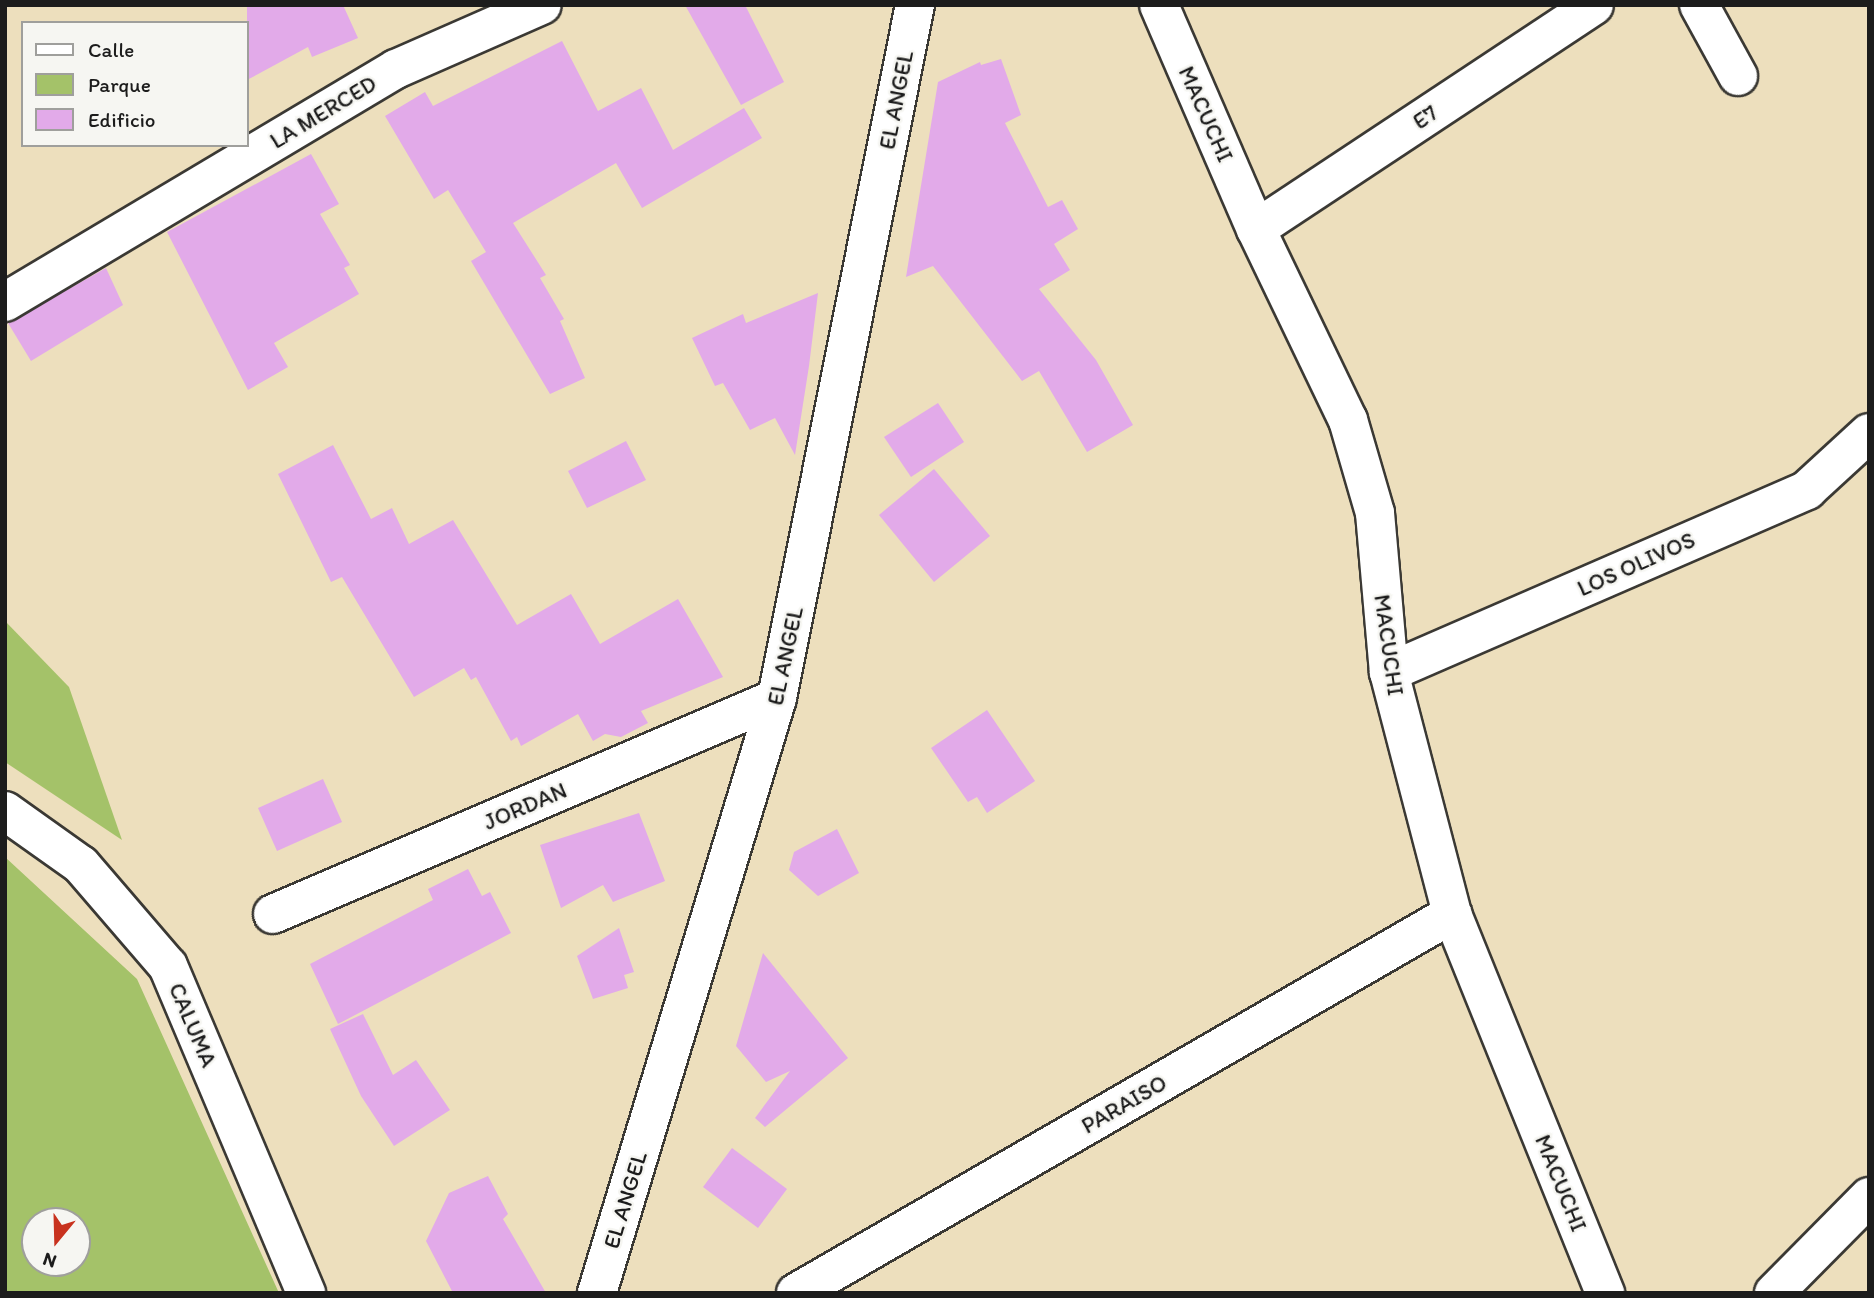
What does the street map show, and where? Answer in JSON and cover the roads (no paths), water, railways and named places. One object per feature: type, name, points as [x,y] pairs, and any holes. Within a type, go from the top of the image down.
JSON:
[{"type":"street","name":"LA MERCED","points":[[5,302],[396,69],[542,5]]},
{"type":"street","name":"EL ANGEL","points":[[597,1293],[778,698],[915,5]]},
{"type":"street","name":"MACUCHI","points":[[1159,5],[1256,229],[1348,420],[1375,513],[1389,673],[1452,914],[1605,1293]]},
{"type":"street","name":"E7","points":[[1256,229],[1594,5]]},
{"type":"street","points":[[1699,5],[1738,76]]},
{"type":"street","name":"LOS OLIVOS","points":[[1389,673],[1807,490],[1869,433]]},
{"type":"street","name":"JORDAN","points":[[273,914],[778,698]]},
{"type":"street","name":"CALUMA","points":[[5,811],[82,865],[168,966],[306,1293]]},
{"type":"street","name":"PARAISO","points":[[796,1293],[1452,914]]},
{"type":"street","points":[[1773,1293],[1869,1197]]}]
